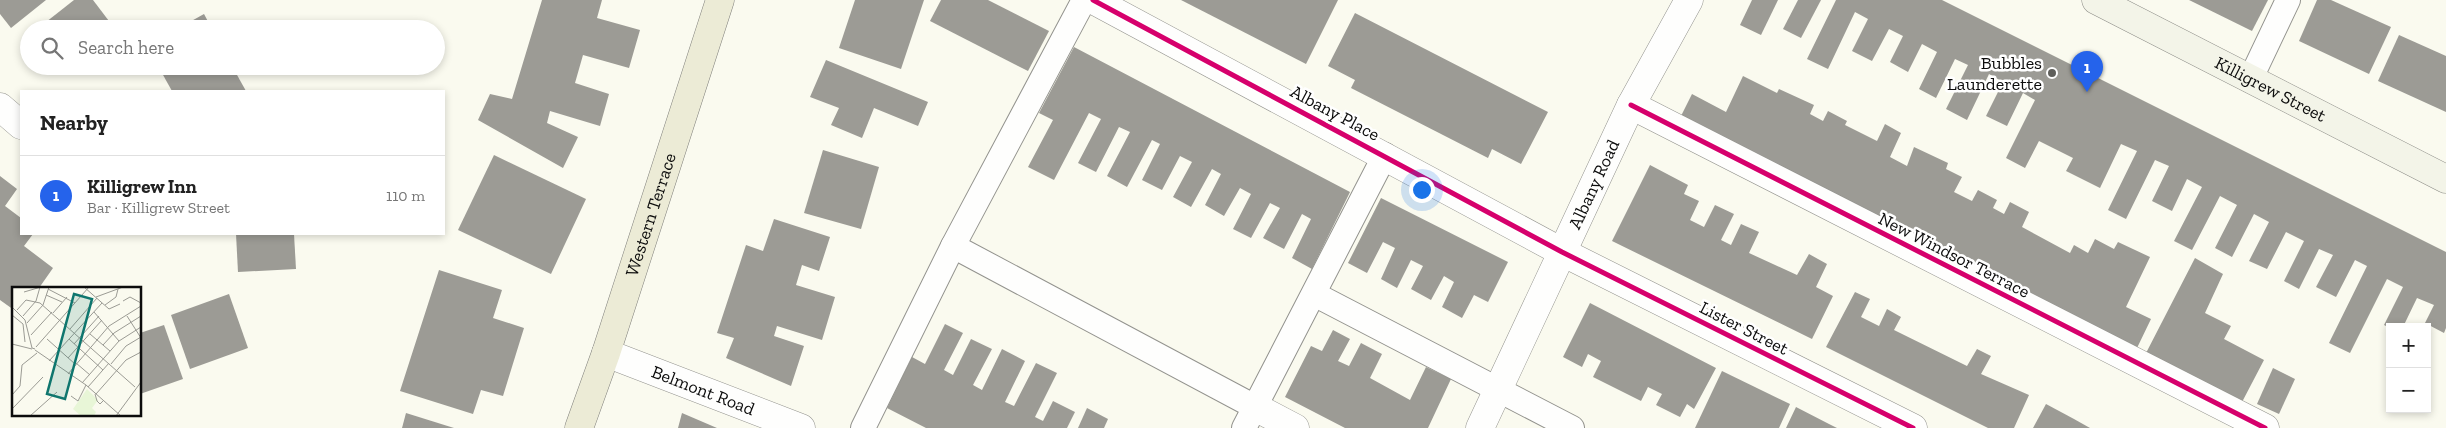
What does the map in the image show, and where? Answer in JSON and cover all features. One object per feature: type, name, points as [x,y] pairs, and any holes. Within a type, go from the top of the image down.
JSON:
[{"type":"main road","name":"Western Terrace","points":[[579,428],[606,352],[720,0]]},
{"type":"street","name":"Albany Place","points":[[1093,0],[1562,252]]},
{"type":"street","name":"Albany Road","points":[[1480,428],[1632,105],[1689,0]]},
{"type":"street","name":"Killigrew Street","points":[[2096,0],[2446,178]]},
{"type":"street","name":"New Windsor Terrace","points":[[1632,105],[2266,428]]},
{"type":"street","points":[[0,107],[20,125]]},
{"type":"street","name":"Lister Street","points":[[1562,252],[1913,428]]},
{"type":"street","name":"Belmont Road","points":[[606,352],[801,428]]},
{"type":"street","points":[[1249,418],[1295,428]]},
{"type":"lane","points":[[863,428],[953,246],[1084,0]]},
{"type":"lane","points":[[2250,80],[2288,0]]},
{"type":"lane","points":[[953,246],[1249,418],[1384,155]]},
{"type":"lane","points":[[1314,294],[1497,391],[1572,428]]},
{"type":"building","points":[[0,0],[46,0],[11,28],[0,14]]},
{"type":"building","points":[[74,0],[93,0],[108,20],[49,20]]},
{"type":"building","points":[[542,0],[602,0],[597,18],[640,30],[629,68],[583,55],[575,83],[609,94],[600,126],[550,111],[547,123],[578,137],[563,168],[478,120],[490,94],[512,99]]},
{"type":"building","points":[[855,0],[924,0],[901,69],[839,48]]},
{"type":"building","points":[[941,0],[988,0],[1049,31],[1028,71],[930,21]]},
{"type":"building","points":[[1181,0],[1338,0],[1306,64]]},
{"type":"building","points":[[1752,0],[1778,0],[1761,35],[1740,25]]},
{"type":"building","points":[[1798,0],[1821,0],[1801,38],[1783,29]]},
{"type":"building","points":[[1836,0],[1942,0],[2446,252],[2446,328],[2444,333],[2431,326],[2431,323],[2425,323],[2434,305],[2417,298],[2405,323],[2386,323],[2386,326],[2384,325],[2403,287],[2387,279],[2350,353],[2329,343],[2367,266],[2355,260],[2336,297],[2316,287],[2333,255],[2319,249],[2299,289],[2284,281],[2304,241],[2286,232],[2267,269],[2249,261],[2269,222],[2254,214],[2232,257],[2215,248],[2237,205],[2220,196],[2192,250],[2174,241],[2202,187],[2187,179],[2172,211],[2152,201],[2169,166],[2155,160],[2126,219],[2108,210],[2137,151],[2121,144],[2100,188],[2066,171],[2073,158],[2039,141],[2025,168],[2006,158],[2035,100],[2023,93],[2007,126],[1986,116],[2003,82],[1989,74],[1967,120],[1946,109],[1968,65],[1955,59],[1936,98],[1919,89],[1937,52],[1922,44],[1908,72],[1890,62],[1903,36],[1889,29],[1872,61],[1852,51],[1868,19],[1855,12],[1828,69],[1807,59]]},
{"type":"building","points":[[2189,0],[2268,0],[2252,31]]},
{"type":"building","points":[[2317,0],[2331,0],[2391,27],[2369,74],[2299,41]]},
{"type":"building","points":[[1355,13],[1548,112],[1521,164],[1492,149],[1488,158],[1351,88],[1355,80],[1328,66]]},
{"type":"building","points":[[204,14],[207,20],[193,20]]},
{"type":"building","points":[[2399,35],[2446,56],[2446,112],[2378,81]]},
{"type":"building","points":[[1074,47],[1350,192],[1312,269],[1292,258],[1311,219],[1302,214],[1284,249],[1263,238],[1280,208],[1270,203],[1251,238],[1233,229],[1251,194],[1240,188],[1224,216],[1205,205],[1221,174],[1212,169],[1191,207],[1173,197],[1192,162],[1180,156],[1162,190],[1142,180],[1160,144],[1152,140],[1127,187],[1107,176],[1130,132],[1119,127],[1096,172],[1078,163],[1101,119],[1089,113],[1054,180],[1028,167],[1053,120],[1039,113]]},
{"type":"building","points":[[826,60],[928,102],[918,126],[874,108],[862,138],[831,125],[839,108],[810,97]]},
{"type":"building","points":[[163,75],[237,75],[245,90],[171,90]]},
{"type":"building","points":[[1743,76],[1777,93],[1779,89],[1814,105],[1810,114],[1823,121],[1828,111],[1847,121],[1845,125],[1877,141],[1885,124],[1901,133],[1890,157],[1907,166],[1914,147],[1948,163],[1946,169],[1962,177],[1954,192],[1972,201],[1978,190],[1997,200],[1993,208],[2004,214],[2010,202],[2029,212],[2022,227],[2070,253],[2074,245],[2088,253],[2095,239],[2114,249],[2118,242],[2150,257],[2126,307],[2151,319],[2137,348],[1679,120],[1692,94],[1726,112]]},
{"type":"building","points":[[823,150],[879,167],[861,229],[804,213]]},
{"type":"building","points":[[494,155],[586,199],[551,274],[458,230]]},
{"type":"building","points":[[1650,165],[1688,185],[1684,194],[1699,201],[1690,220],[1704,227],[1715,205],[1734,214],[1721,240],[1731,245],[1741,224],[1759,232],[1749,253],[1797,275],[1809,254],[1827,264],[1816,287],[1833,296],[1812,339],[1612,241]]},
{"type":"building","points":[[0,176],[17,189],[5,206],[20,217],[20,235],[32,235],[24,246],[53,268],[40,287],[12,287],[12,309],[0,300]]},
{"type":"building","points":[[1381,198],[1508,262],[1488,302],[1474,295],[1462,318],[1442,307],[1454,282],[1444,276],[1431,300],[1411,289],[1423,266],[1411,260],[1397,288],[1381,279],[1395,248],[1383,242],[1367,273],[1348,263]]},
{"type":"building","points":[[774,219],[830,237],[819,271],[802,265],[796,285],[835,297],[822,340],[777,326],[774,336],[804,346],[791,386],[726,358],[734,338],[717,333],[746,245],[763,251]]},
{"type":"building","points":[[236,235],[294,235],[296,269],[238,272]]},
{"type":"building","points":[[2195,258],[2223,274],[2205,313],[2231,326],[2224,339],[2264,360],[2241,404],[2145,355]]},
{"type":"building","points":[[439,270],[502,290],[493,318],[524,328],[503,396],[481,390],[473,414],[400,391]]},
{"type":"building","points":[[1855,292],[1870,299],[1861,317],[1879,326],[1887,309],[1901,317],[1894,330],[1967,366],[1977,349],[1991,356],[1981,374],[2029,395],[2014,428],[1988,428],[1826,347]]},
{"type":"building","points":[[229,294],[248,348],[190,369],[171,315]]},
{"type":"building","points":[[1590,303],[1716,368],[1694,409],[1687,404],[1680,417],[1656,405],[1662,394],[1648,387],[1641,401],[1593,377],[1601,361],[1588,354],[1582,367],[1563,357]]},
{"type":"building","points":[[945,324],[963,333],[944,370],[953,375],[971,339],[992,349],[973,385],[982,390],[1002,349],[1025,361],[1005,402],[1014,406],[1036,363],[1057,373],[1035,417],[1043,421],[1053,401],[1075,412],[1067,428],[926,428],[887,408],[912,357],[925,364]]},
{"type":"building","points":[[164,325],[183,379],[141,394],[141,333]]},
{"type":"building","points":[[1333,330],[1350,339],[1338,361],[1349,366],[1361,343],[1382,354],[1370,378],[1410,400],[1426,367],[1451,379],[1428,428],[1345,428],[1285,397],[1311,346],[1322,351]]},
{"type":"building","points":[[2273,368],[2295,379],[2279,414],[2257,404]]},
{"type":"building","points":[[1722,371],[1790,404],[1779,428],[1695,428]]},
{"type":"building","points":[[2046,404],[2074,419],[2090,428],[2033,428]]},
{"type":"building","points":[[1796,407],[1829,424],[1837,428],[1786,428]]},
{"type":"building","points":[[1087,408],[1108,419],[1104,428],[1078,428]]},
{"type":"building","points":[[406,413],[454,428],[402,428]]},
{"type":"building","points":[[682,413],[717,428],[678,428]]},
{"type":"cycle path","points":[[1093,0],[1562,252],[1913,428]]},
{"type":"cycle path","points":[[1631,105],[2265,428]]},
{"type":"place","name":"Bubbles Launderette","points":[[2052,73]]},
{"type":"place","name":"Killigrew Inn","points":[[2087,92]]}]
